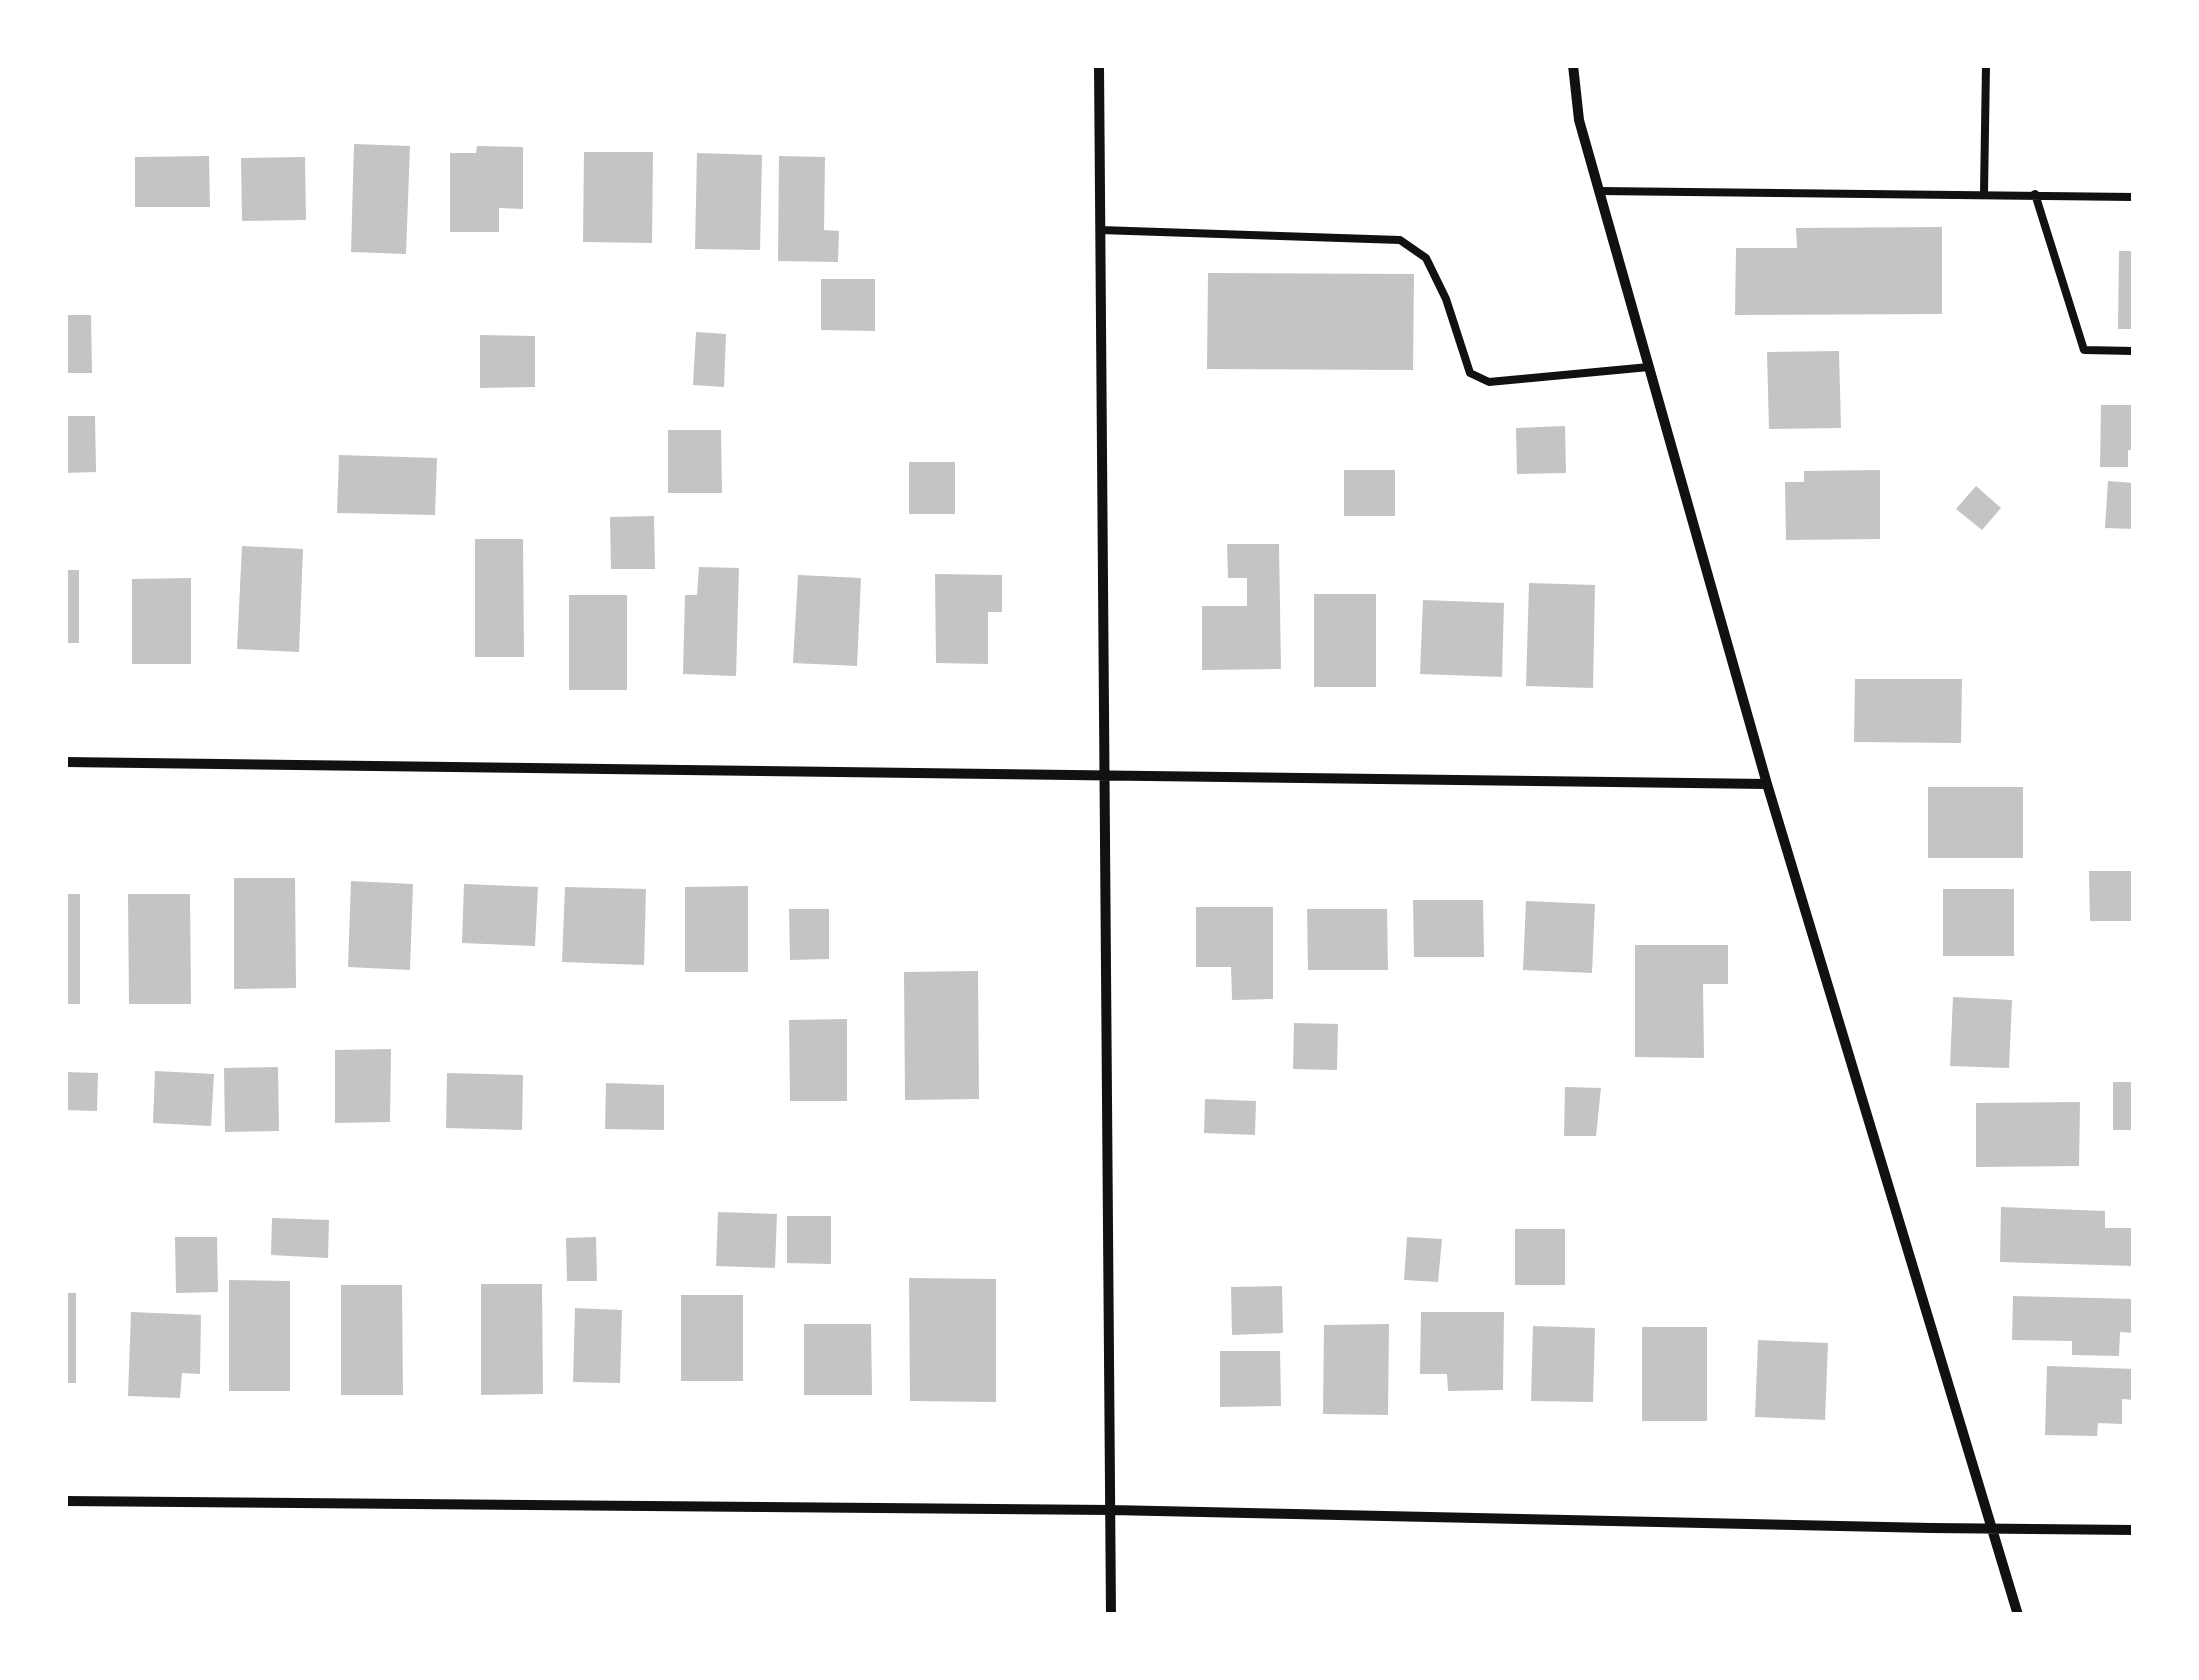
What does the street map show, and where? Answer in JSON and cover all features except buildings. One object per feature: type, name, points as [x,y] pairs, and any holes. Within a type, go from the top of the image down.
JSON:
[{"type":"street","points":[[1099,65],[1111,1615]]},
{"type":"street","points":[[1573,65],[1579,120],[1767,784],[2018,1615]]},
{"type":"street","points":[[65,762],[1767,784]]},
{"type":"street","points":[[65,1501],[1111,1510],[2134,1530]]},
{"type":"lane","points":[[1984,193],[1986,65]]},
{"type":"lane","points":[[1599,191],[2134,197]]},
{"type":"lane","points":[[2035,194],[2084,350],[2134,350]]},
{"type":"lane","points":[[1100,230],[1400,240],[1426,258],[1446,299],[1470,373],[1489,382],[1649,367]]}]
